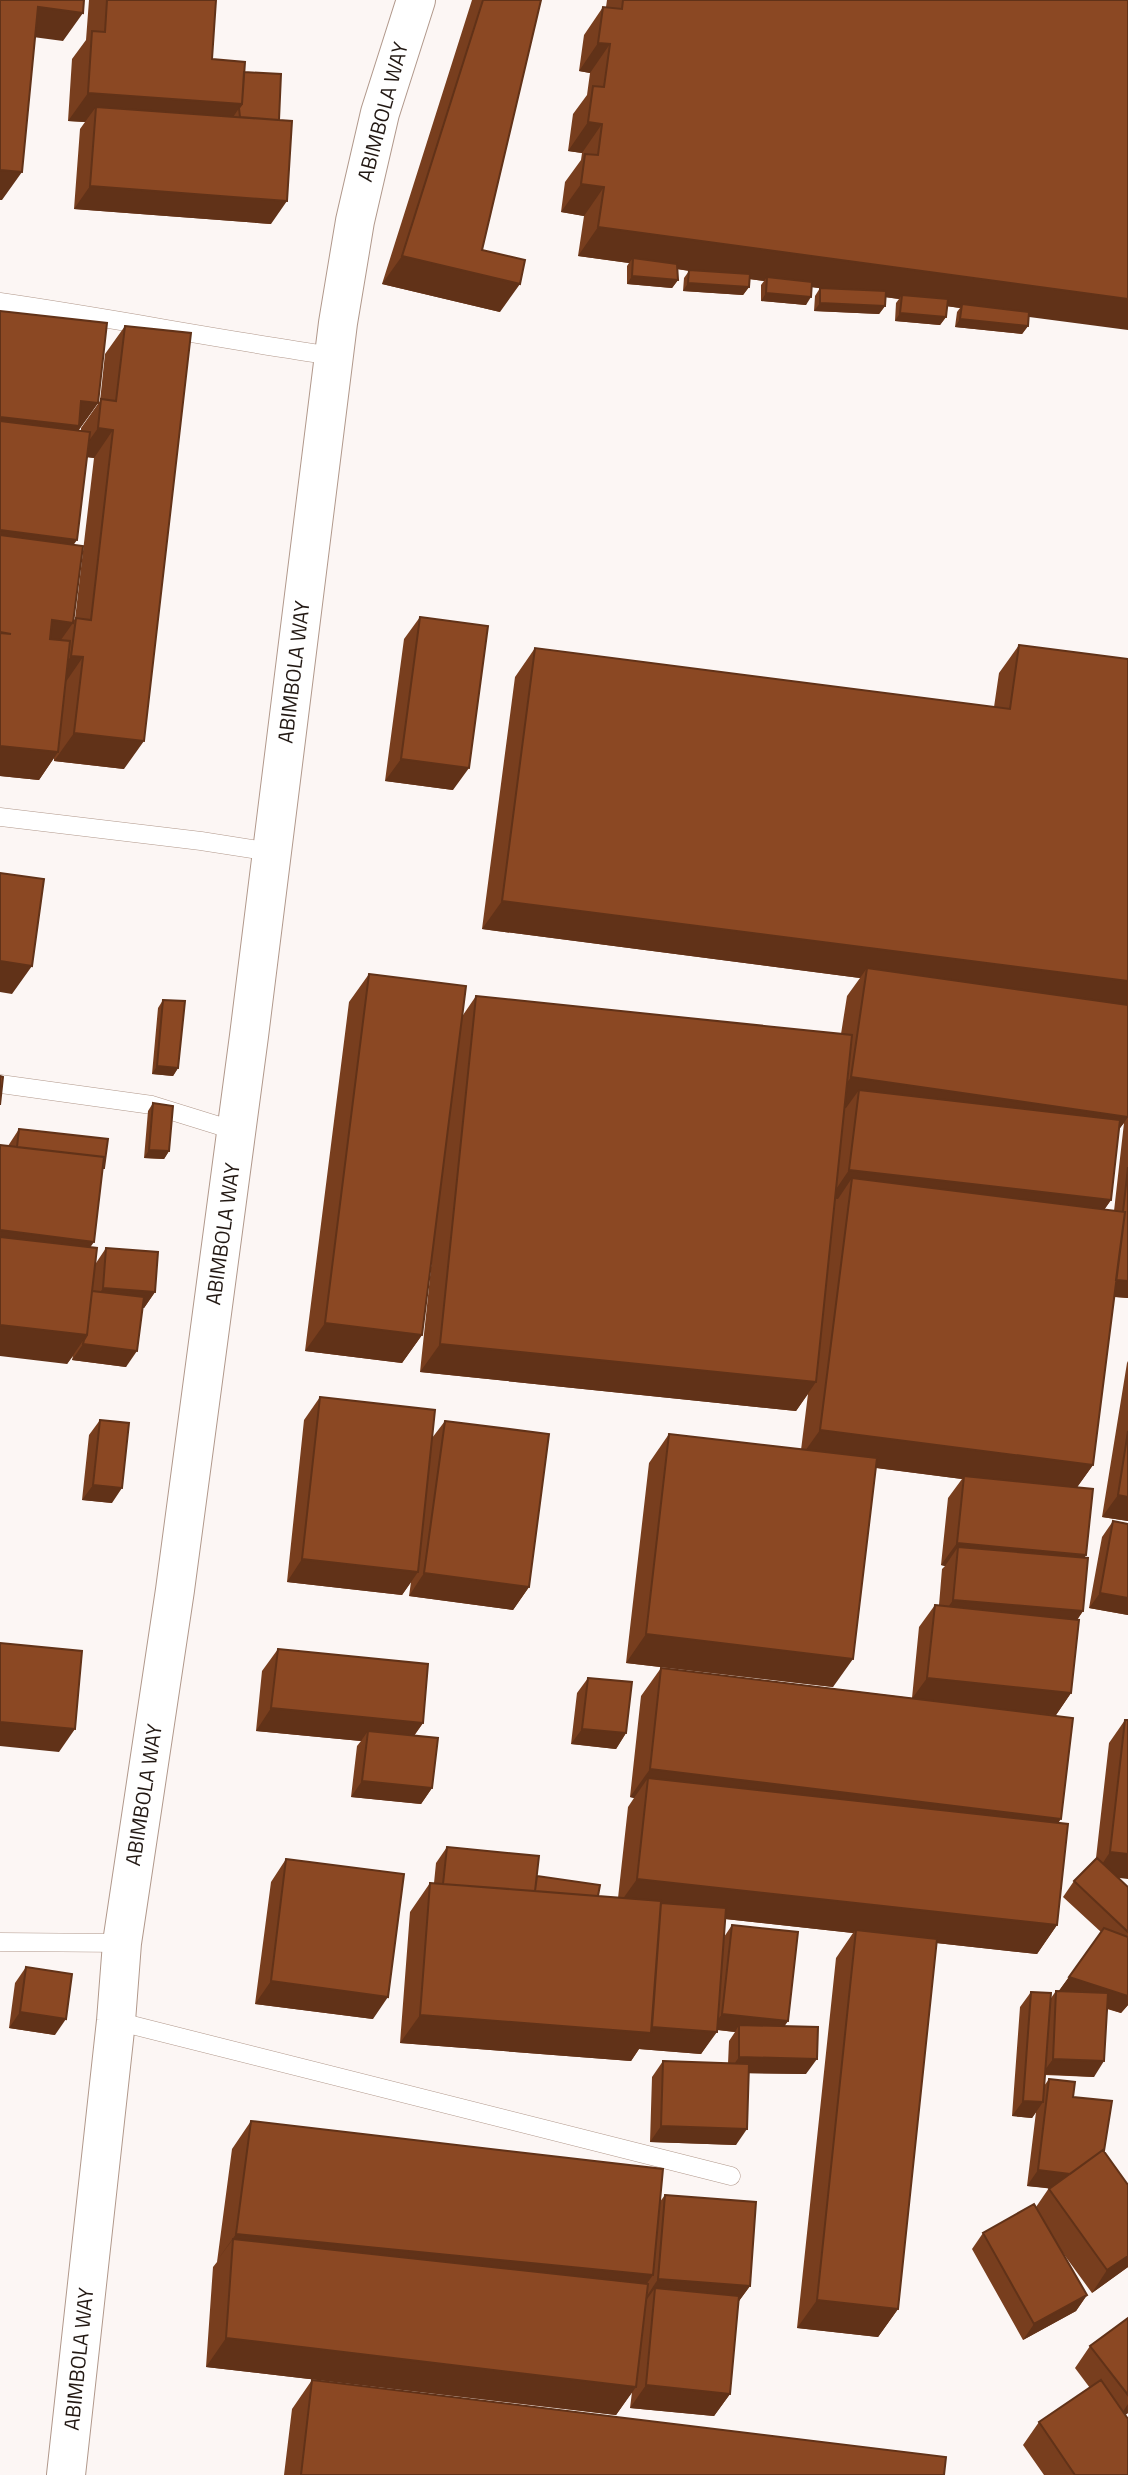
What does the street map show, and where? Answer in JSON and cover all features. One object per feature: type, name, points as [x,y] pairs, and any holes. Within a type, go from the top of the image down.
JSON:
[{"type":"street","name":"ABIMBOLA WAY","points":[[66,2475],[116,2021],[122,1943],[175,1590],[334,356],[355,221],[380,113],[416,0]]},
{"type":"lane","points":[[0,302],[334,356]]},
{"type":"lane","points":[[0,817],[272,852]]},
{"type":"lane","points":[[0,1084],[152,1105],[236,1131]]},
{"type":"lane","points":[[0,1942],[122,1943]]},
{"type":"lane","points":[[116,2021],[731,2176]]},
{"type":"building","points":[[0,0],[84,0],[83,13],[38,7],[22,172],[0,170]]},
{"type":"building","points":[[107,0],[216,0],[212,59],[245,62],[242,104],[88,93],[92,31],[105,32]]},
{"type":"building","points":[[483,0],[541,0],[482,250],[525,260],[520,284],[402,256]]},
{"type":"building","points":[[623,0],[1128,0],[1128,299],[598,227],[604,187],[581,184],[585,154],[598,155],[602,124],[588,122],[593,86],[604,87],[610,44],[598,43],[603,7],[622,9]]},
{"type":"building","points":[[244,72],[281,74],[279,120],[240,117]]},
{"type":"building","points":[[96,107],[292,121],[287,201],[90,186]]},
{"type":"building","points":[[633,258],[677,264],[678,280],[632,276]]},
{"type":"building","points":[[689,270],[750,274],[749,287],[688,283]]},
{"type":"building","points":[[767,277],[812,282],[811,297],[766,293]]},
{"type":"building","points":[[820,288],[886,291],[885,306],[820,303]]},
{"type":"building","points":[[902,295],[948,299],[946,317],[900,313]]},
{"type":"building","points":[[962,304],[1029,312],[1028,326],[960,319]]},
{"type":"building","points":[[0,311],[107,323],[98,403],[81,401],[79,426],[0,417]]},
{"type":"building","points":[[125,326],[191,333],[144,741],[74,733],[83,657],[71,656],[76,618],[91,620],[113,430],[98,428],[101,399],[116,401]]},
{"type":"building","points":[[0,421],[90,432],[77,540],[0,530]]},
{"type":"building","points":[[0,535],[83,546],[73,623],[52,620],[50,639],[70,641],[58,752],[0,746],[0,633],[11,634],[0,632]]},
{"type":"building","points":[[420,617],[488,626],[469,768],[401,759]]},
{"type":"building","points":[[1019,645],[1128,659],[1128,981],[502,901],[535,648],[1010,709]]},
{"type":"building","points":[[0,873],[44,879],[32,966],[0,961]]},
{"type":"building","points":[[867,968],[1128,1005],[1128,1117],[851,1077]]},
{"type":"building","points":[[369,974],[466,986],[422,1335],[325,1323]]},
{"type":"building","points":[[476,996],[852,1035],[816,1382],[440,1344]]},
{"type":"building","points":[[163,1000],[185,1001],[178,1068],[157,1066]]},
{"type":"building","points":[[0,1076],[3,1077],[0,1105]]},
{"type":"building","points":[[859,1090],[1120,1120],[1111,1200],[849,1170]]},
{"type":"building","points":[[153,1103],[173,1106],[169,1151],[149,1150]]},
{"type":"building","points":[[19,1129],[108,1139],[104,1168],[104,1157],[17,1147]]},
{"type":"building","points":[[0,1145],[104,1157],[94,1242],[0,1230]]},
{"type":"building","points":[[1128,1167],[1128,1281],[1116,1280]]},
{"type":"building","points":[[852,1178],[1125,1212],[1093,1465],[820,1430]]},
{"type":"building","points":[[0,1237],[97,1248],[87,1335],[0,1325]]},
{"type":"building","points":[[106,1248],[158,1252],[155,1292],[103,1288]]},
{"type":"building","points":[[92,1291],[144,1297],[137,1351],[83,1344],[87,1335]]},
{"type":"building","points":[[320,1397],[435,1410],[418,1572],[302,1559]]},
{"type":"building","points":[[100,1420],[129,1423],[122,1488],[93,1485]]},
{"type":"building","points":[[445,1421],[549,1434],[529,1587],[424,1573]]},
{"type":"building","points":[[1128,1431],[1128,1497],[1118,1495]]},
{"type":"building","points":[[669,1434],[877,1458],[853,1659],[646,1634]]},
{"type":"building","points":[[964,1476],[1093,1489],[1086,1555],[957,1543]]},
{"type":"building","points":[[1113,1521],[1128,1524],[1128,1598],[1100,1593]]},
{"type":"building","points":[[958,1547],[1088,1558],[1083,1611],[953,1600]]},
{"type":"building","points":[[935,1605],[1079,1620],[1071,1693],[927,1678]]},
{"type":"building","points":[[0,1643],[82,1651],[75,1729],[0,1722]]},
{"type":"building","points":[[278,1649],[428,1664],[423,1723],[271,1708]]},
{"type":"building","points":[[661,1668],[1073,1718],[1061,1819],[650,1769]]},
{"type":"building","points":[[588,1678],[632,1682],[626,1733],[582,1729]]},
{"type":"building","points":[[1125,1720],[1128,1720],[1128,1854],[1110,1852]]},
{"type":"building","points":[[368,1731],[438,1738],[432,1788],[362,1781]]},
{"type":"building","points":[[648,1778],[1068,1824],[1057,1925],[637,1879]]},
{"type":"building","points":[[447,1847],[539,1856],[535,1891],[443,1884]]},
{"type":"building","points":[[1097,1858],[1128,1887],[1128,1932],[1074,1881]]},
{"type":"building","points":[[286,1859],[404,1874],[388,1997],[271,1981]]},
{"type":"building","points":[[537,1876],[600,1885],[598,1896],[535,1891]]},
{"type":"building","points":[[430,1883],[661,1901],[651,2033],[420,2015]]},
{"type":"building","points":[[661,1903],[726,1908],[717,2032],[652,2027]]},
{"type":"building","points":[[732,1925],[798,1932],[788,2021],[722,2014]]},
{"type":"building","points":[[1104,1928],[1128,1937],[1128,1996],[1069,1977]]},
{"type":"building","points":[[856,1930],[937,1939],[898,2309],[817,2300]]},
{"type":"building","points":[[26,1967],[72,1974],[66,2019],[20,2012]]},
{"type":"building","points":[[1056,1991],[1108,1993],[1104,2061],[1053,2059]]},
{"type":"building","points":[[1031,1992],[1051,1993],[1043,2102],[1023,2101]]},
{"type":"building","points":[[739,2025],[818,2027],[817,2059],[739,2057]]},
{"type":"building","points":[[663,2061],[749,2064],[747,2129],[661,2126]]},
{"type":"building","points":[[1049,2079],[1075,2082],[1073,2097],[1112,2101],[1104,2151],[1070,2174],[1038,2170]]},
{"type":"building","points":[[251,2121],[663,2169],[653,2275],[236,2234]]},
{"type":"building","points":[[1103,2150],[1128,2185],[1128,2256],[1107,2270],[1049,2189]]},
{"type":"building","points":[[665,2195],[756,2202],[750,2286],[658,2279]]},
{"type":"building","points":[[1034,2204],[1087,2295],[1034,2324],[983,2233]]},
{"type":"building","points":[[233,2239],[648,2284],[636,2387],[226,2338]]},
{"type":"building","points":[[655,2288],[739,2296],[730,2394],[646,2385]]},
{"type":"building","points":[[1128,2318],[1128,2395],[1090,2346]]},
{"type":"building","points":[[312,2380],[946,2457],[944,2475],[301,2475]]},
{"type":"building","points":[[1101,2380],[1128,2419],[1128,2475],[1075,2475],[1039,2422]]}]
